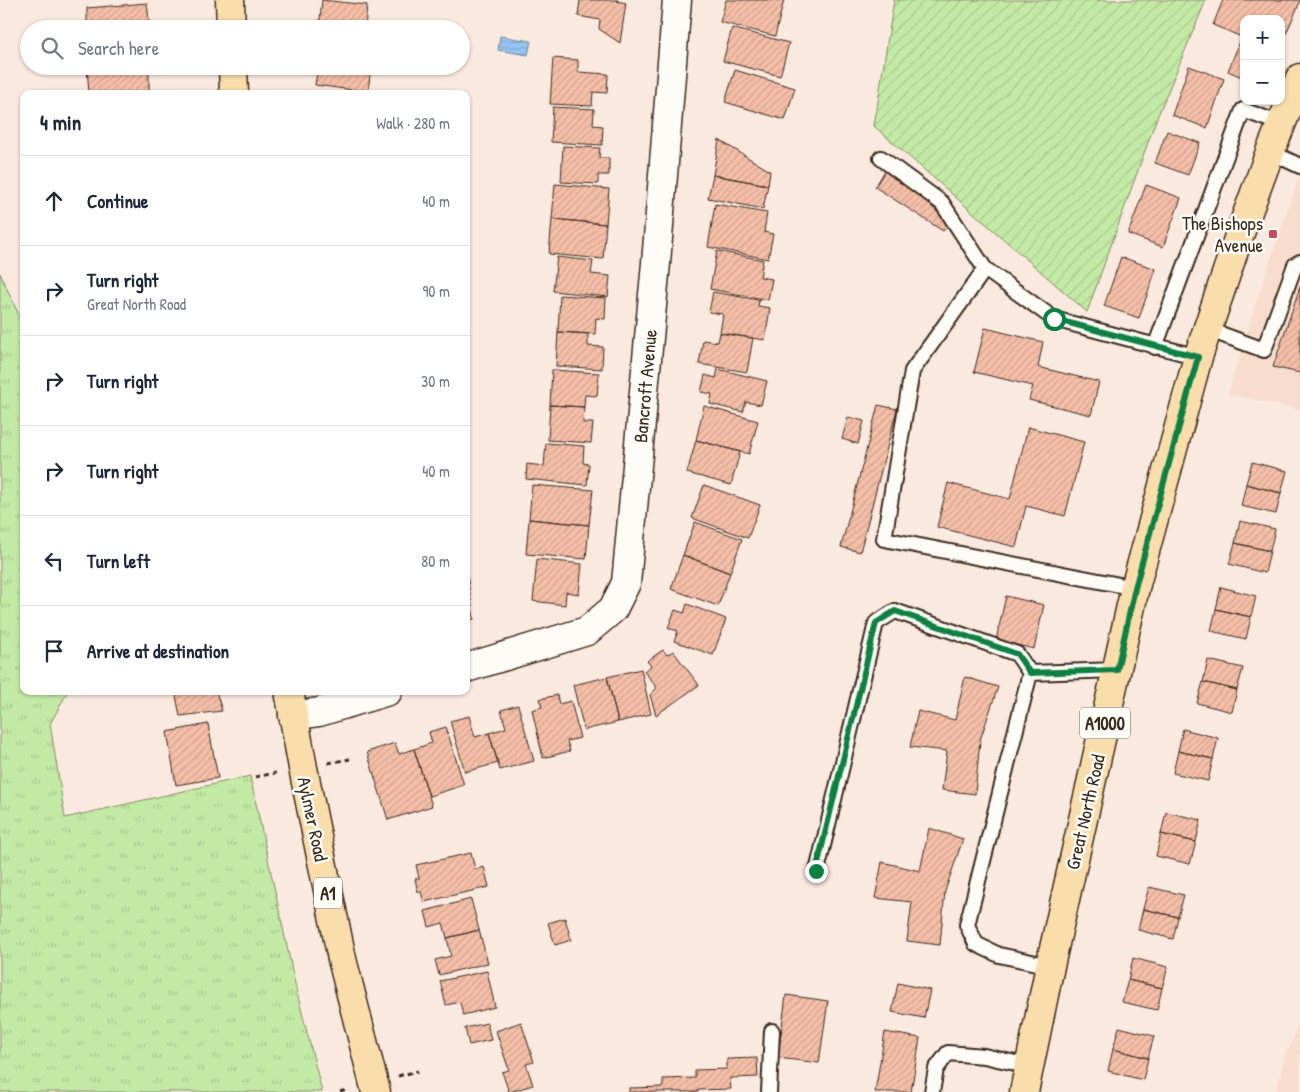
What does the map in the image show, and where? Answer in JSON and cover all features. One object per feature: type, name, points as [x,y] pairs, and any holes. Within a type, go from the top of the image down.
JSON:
[{"type":"main road","points":[[230,0],[231,20]]},
{"type":"main road","points":[[233,75],[234,90]]},
{"type":"main road","name":"Great North Road","points":[[1026,1079],[1135,588],[1198,357],[1239,236],[1300,78]]},
{"type":"main road","name":"Aylmer Road","points":[[291,704],[342,959],[376,1092]]},
{"type":"street","name":"Bancroft Avenue","points":[[470,667],[587,631],[613,609],[626,583],[656,263],[677,0]]},
{"type":"street","points":[[291,704],[320,712],[375,695]]},
{"type":"lane","points":[[1155,347],[1243,110],[1281,124]]},
{"type":"lane","points":[[1270,152],[1300,166]]},
{"type":"lane","points":[[881,158],[942,203],[985,269],[1054,319],[1198,357]]},
{"type":"lane","points":[[1207,329],[1264,350],[1295,265],[1300,262]]},
{"type":"lane","points":[[985,269],[912,371],[884,539],[1135,588]]},
{"type":"lane","points":[[816,871],[876,623],[895,611],[1017,654],[1030,673],[967,925],[976,944],[999,955],[1050,966]]},
{"type":"lane","points":[[1030,673],[1117,670]]},
{"type":"lane","points":[[769,1092],[772,1031]]},
{"type":"lane","points":[[932,1092],[936,1069],[948,1053],[984,1056],[1026,1079]]},
{"type":"path","points":[[328,763],[350,758]]},
{"type":"path","points":[[255,777],[276,772]]},
{"type":"path","points":[[398,1076],[418,1070]]},
{"type":"path","points":[[340,1092],[346,1090]]},
{"type":"shaded area","points":[[1300,174],[1300,410],[1228,394],[1258,297]]},
{"type":"shaded area","points":[[1300,1016],[1300,1092],[1276,1092],[1286,1053],[1293,1041]]},
{"type":"green space","points":[[894,0],[1206,0],[1156,120],[1087,312],[874,126]]},
{"type":"green space","points":[[0,273],[20,318],[20,695],[66,695],[50,724],[65,818],[250,776],[297,993],[322,1092],[0,1092]]},
{"type":"water","points":[[500,36],[531,41],[528,55],[498,50]]},
{"type":"building","points":[[322,0],[367,5],[366,20],[320,20]]},
{"type":"building","points":[[580,0],[618,0],[626,3],[620,43],[599,29],[600,20],[578,16]]},
{"type":"building","points":[[726,0],[784,0],[775,36],[720,22]]},
{"type":"building","points":[[1223,0],[1300,0],[1285,36],[1285,15],[1240,15],[1240,36],[1213,25]]},
{"type":"building","points":[[147,3],[149,20],[87,20],[87,8]]},
{"type":"building","points":[[732,28],[789,43],[780,76],[723,61]]},
{"type":"building","points":[[1240,41],[1240,76],[1228,71]]},
{"type":"building","points":[[553,58],[578,60],[578,72],[608,74],[607,93],[593,92],[592,106],[550,104]]},
{"type":"building","points":[[1189,66],[1224,79],[1207,128],[1172,115]]},
{"type":"building","points":[[735,70],[795,88],[785,120],[725,102]]},
{"type":"building","points":[[88,75],[149,75],[149,90],[89,90]]},
{"type":"building","points":[[317,75],[370,75],[368,90],[315,85]]},
{"type":"building","points":[[553,107],[594,109],[593,125],[603,126],[602,145],[551,142]]},
{"type":"building","points":[[1167,131],[1200,143],[1188,175],[1155,163]]},
{"type":"building","points":[[719,140],[770,171],[768,185],[713,175]]},
{"type":"building","points":[[563,146],[600,148],[599,158],[609,158],[609,175],[598,175],[598,184],[561,182]]},
{"type":"building","points":[[886,169],[909,185],[950,224],[943,231],[875,187]]},
{"type":"building","points":[[713,175],[768,185],[763,209],[708,198]]},
{"type":"building","points":[[555,184],[609,189],[606,224],[552,219]]},
{"type":"building","points":[[1146,185],[1181,198],[1163,247],[1128,234]]},
{"type":"building","points":[[715,204],[767,213],[764,232],[773,234],[768,259],[708,247]]},
{"type":"building","points":[[552,219],[606,224],[603,259],[549,254]]},
{"type":"building","points":[[717,251],[763,260],[760,277],[772,279],[768,300],[710,289]]},
{"type":"building","points":[[557,257],[593,261],[591,274],[610,276],[608,297],[553,291]]},
{"type":"building","points":[[1121,257],[1156,269],[1139,318],[1104,306]]},
{"type":"building","points":[[1300,287],[1300,373],[1273,367]]},
{"type":"building","points":[[713,292],[759,300],[758,306],[770,308],[765,340],[720,333],[723,314],[709,312]]},
{"type":"building","points":[[560,295],[606,298],[605,319],[596,318],[595,334],[558,332]]},
{"type":"building","points":[[985,328],[1043,342],[1038,367],[1099,382],[1091,415],[1029,400],[1033,386],[974,372]]},
{"type":"building","points":[[558,332],[588,334],[588,346],[603,347],[602,369],[556,366]]},
{"type":"building","points":[[720,333],[753,338],[747,372],[699,364],[703,340],[718,342]]},
{"type":"building","points":[[718,369],[767,381],[761,405],[746,402],[743,412],[710,404],[712,394],[701,392],[705,375],[716,378]]},
{"type":"building","points":[[552,370],[599,373],[597,396],[585,395],[584,407],[550,405]]},
{"type":"building","points":[[550,405],[584,407],[583,423],[593,423],[591,443],[548,440]]},
{"type":"building","points":[[878,405],[897,409],[860,552],[841,547]]},
{"type":"building","points":[[704,406],[758,421],[749,454],[696,440]]},
{"type":"building","points":[[848,417],[864,421],[858,444],[842,439]]},
{"type":"building","points":[[1028,427],[1084,442],[1065,516],[1026,506],[1016,547],[937,527],[948,483],[1010,499]]},
{"type":"building","points":[[696,440],[740,452],[731,485],[687,473]]},
{"type":"building","points":[[546,443],[584,446],[583,463],[589,464],[587,485],[526,479],[527,464],[544,466]]},
{"type":"building","points":[[1252,462],[1287,471],[1281,493],[1246,484]]},
{"type":"building","points":[[1246,484],[1281,493],[1276,514],[1241,506]]},
{"type":"building","points":[[532,485],[593,490],[589,525],[529,519]]},
{"type":"building","points":[[704,485],[760,505],[748,538],[692,518]]},
{"type":"building","points":[[529,519],[589,525],[586,559],[526,554]]},
{"type":"building","points":[[1240,521],[1275,529],[1270,551],[1235,543]]},
{"type":"building","points":[[695,522],[742,539],[730,573],[683,555]]},
{"type":"building","points":[[1235,543],[1270,551],[1265,573],[1229,564]]},
{"type":"building","points":[[683,555],[730,573],[718,606],[671,589]]},
{"type":"building","points":[[537,559],[582,564],[579,594],[566,592],[565,605],[533,601]]},
{"type":"building","points":[[1221,587],[1256,596],[1251,617],[1216,609]]},
{"type":"building","points":[[470,594],[474,619],[470,620]]},
{"type":"building","points":[[1006,596],[1044,605],[1034,649],[996,640]]},
{"type":"building","points":[[687,604],[726,619],[713,655],[674,641],[678,631],[668,628],[675,610],[684,613]]},
{"type":"building","points":[[1216,609],[1251,617],[1246,639],[1211,631]]},
{"type":"building","points":[[663,650],[667,655],[673,651],[699,685],[656,715],[650,695],[657,688],[644,671],[651,666],[647,661]]},
{"type":"building","points":[[1208,660],[1243,668],[1237,690],[1203,682]]},
{"type":"building","points":[[641,669],[651,714],[618,722],[607,677]]},
{"type":"building","points":[[607,677],[618,722],[584,730],[573,685]]},
{"type":"building","points":[[965,677],[998,687],[980,740],[975,794],[942,790],[947,751],[910,747],[918,711],[955,720]]},
{"type":"building","points":[[1203,682],[1237,690],[1232,712],[1197,703]]},
{"type":"building","points":[[176,695],[217,695],[222,711],[180,716]]},
{"type":"building","points":[[557,695],[559,704],[571,701],[580,738],[567,741],[570,751],[543,758],[532,710],[542,707],[540,699]]},
{"type":"building","points":[[518,705],[534,761],[500,770],[489,733],[506,728],[501,710]]},
{"type":"building","points":[[469,716],[475,737],[489,733],[498,763],[465,772],[450,721]]},
{"type":"building","points":[[208,724],[218,778],[176,785],[167,732]]},
{"type":"building","points":[[446,727],[464,785],[429,796],[414,749],[432,743],[429,732]]},
{"type":"building","points":[[1183,729],[1218,738],[1213,759],[1178,751]]},
{"type":"building","points":[[395,743],[399,754],[414,749],[432,806],[388,820],[367,752]]},
{"type":"building","points":[[1178,751],[1213,759],[1208,781],[1173,773]]},
{"type":"building","points":[[1166,812],[1201,820],[1196,842],[1161,834]]},
{"type":"building","points":[[929,828],[963,839],[945,891],[940,945],[907,941],[912,902],[875,898],[882,862],[920,871]]},
{"type":"building","points":[[1161,834],[1196,842],[1190,864],[1156,856]]},
{"type":"building","points":[[471,853],[475,869],[484,867],[489,887],[424,902],[421,892],[418,892],[415,879],[419,878],[416,865]]},
{"type":"building","points":[[1149,887],[1184,895],[1178,917],[1143,909]]},
{"type":"building","points":[[471,899],[479,930],[447,938],[443,923],[429,927],[425,911]]},
{"type":"building","points":[[1143,909],[1178,917],[1173,939],[1138,930]]},
{"type":"building","points":[[565,918],[571,940],[555,945],[548,923]]},
{"type":"building","points":[[479,930],[488,963],[439,975],[435,960],[451,956],[447,938]]},
{"type":"building","points":[[1133,958],[1168,967],[1162,988],[1128,980]]},
{"type":"building","points":[[487,971],[495,1007],[463,1015],[460,1002],[446,1005],[440,981]]},
{"type":"building","points":[[1128,980],[1162,988],[1157,1010],[1122,1002]]},
{"type":"building","points":[[898,983],[930,990],[924,1018],[892,1012]]},
{"type":"building","points":[[786,995],[828,1001],[819,1063],[778,1058]]},
{"type":"building","points":[[521,1022],[534,1062],[526,1064],[533,1085],[509,1092],[502,1072],[509,1070],[496,1031]]},
{"type":"building","points":[[487,1023],[491,1040],[469,1045],[465,1028]]},
{"type":"building","points":[[1119,1027],[1154,1036],[1148,1058],[1113,1049]]},
{"type":"building","points":[[885,1032],[920,1038],[911,1092],[875,1092]]},
{"type":"building","points":[[1113,1049],[1148,1058],[1143,1080],[1108,1071]]},
{"type":"building","points":[[757,1058],[758,1077],[730,1078],[731,1089],[698,1090],[698,1092],[629,1092],[629,1088],[663,1087],[663,1079],[695,1078],[695,1070],[727,1069],[727,1059]]},
{"type":"place","name":"The Bishops Avenue","points":[[1273,234]]},
{"type":"route","points":[[816,871],[876,623],[895,611],[1017,654],[1030,673],[1117,670],[1135,588],[1198,357],[1054,319]]}]
